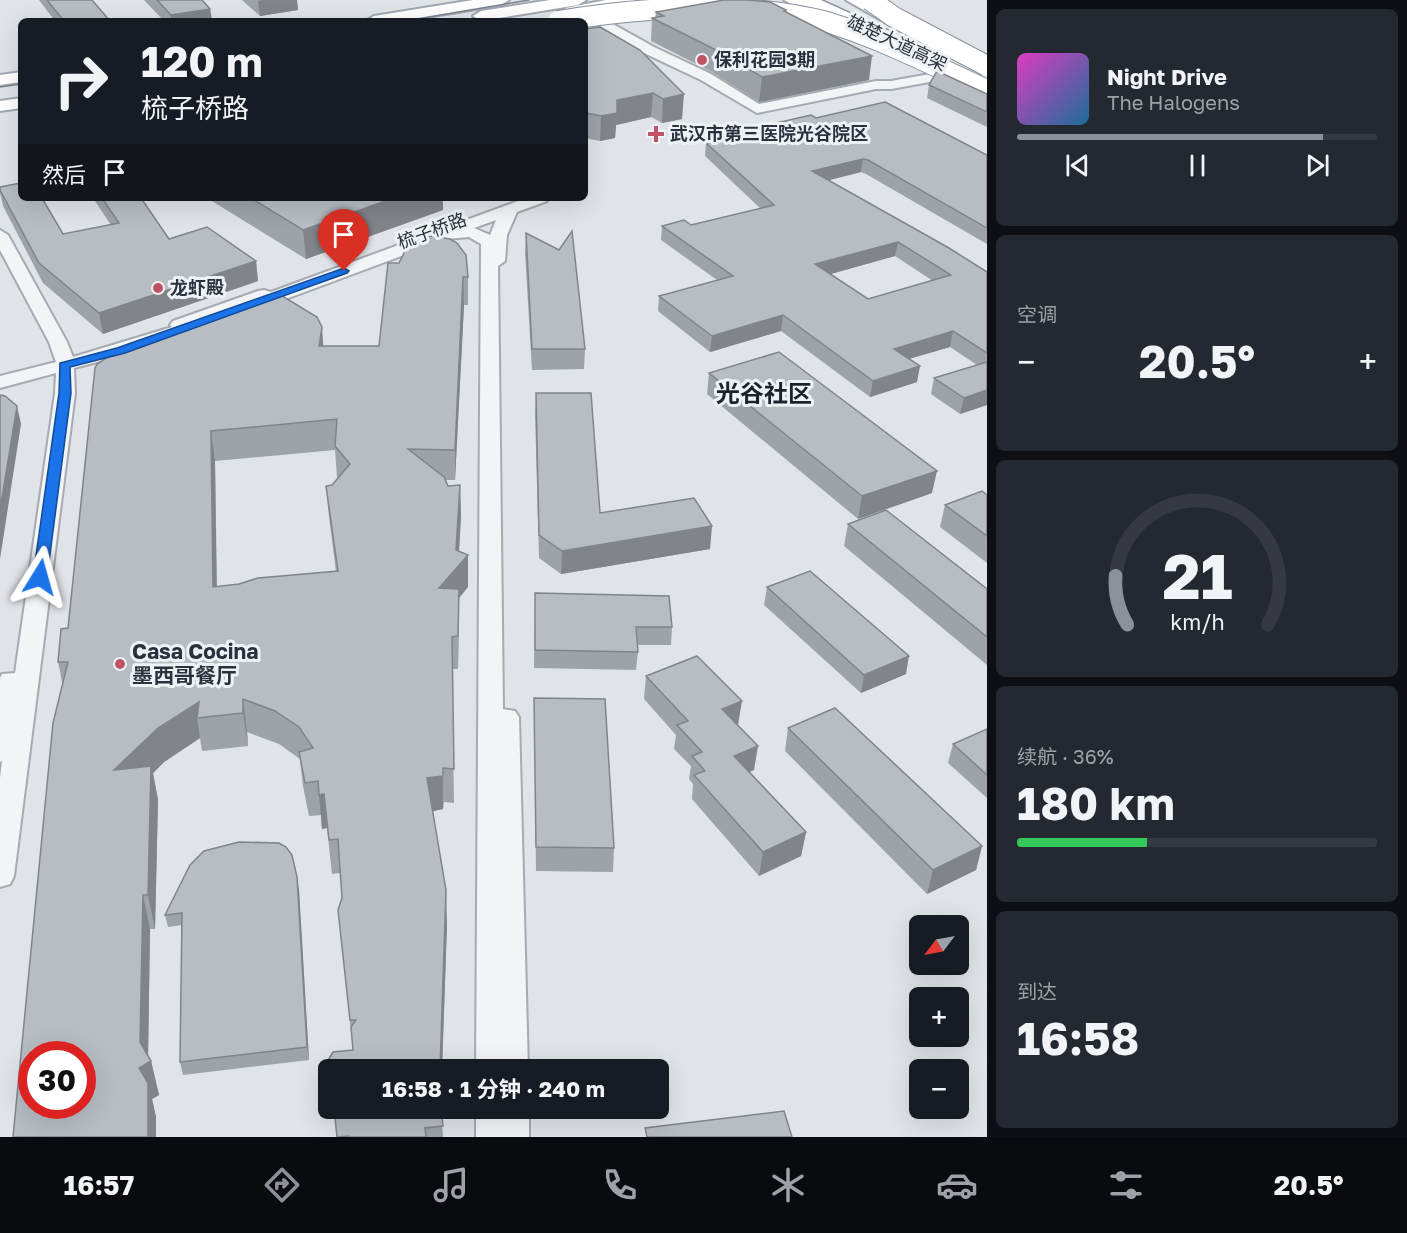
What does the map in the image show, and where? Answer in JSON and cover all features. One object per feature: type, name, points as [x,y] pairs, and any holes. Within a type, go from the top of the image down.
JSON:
[{"type":"highway","name":"雄楚大道高架","points":[[833,0],[987,71]]},
{"type":"highway","points":[[859,0],[987,66]]},
{"type":"highway","name":"雄楚大道高架","points":[[810,5],[987,85]]},
{"type":"highway","points":[[557,15],[670,6],[720,6],[773,11],[842,27],[987,92]]},
{"type":"main road","points":[[392,18],[501,0]]},
{"type":"main road","points":[[557,15],[567,0]]},
{"type":"main road","points":[[505,18],[557,15],[578,0]]},
{"type":"main road","points":[[534,18],[631,0]]},
{"type":"main road","points":[[612,3],[640,0]]},
{"type":"main road","points":[[782,0],[810,5]]},
{"type":"main road","points":[[792,0],[810,5],[843,25],[946,75],[987,92]]},
{"type":"main road","points":[[612,3],[629,16]]},
{"type":"main road","points":[[588,24],[688,6],[739,4],[784,9],[843,25]]},
{"type":"main road","points":[[0,80],[18,77]]},
{"type":"main road","points":[[0,96],[18,93]]},
{"type":"main road","points":[[0,106],[18,103]]},
{"type":"street","points":[[602,22],[649,50],[706,77],[757,109],[876,85],[891,85],[946,75]]},
{"type":"street","points":[[512,1059],[497,239],[504,218],[517,205]]},
{"type":"street","name":"梳子桥路","points":[[0,382],[121,350],[216,318],[445,234],[517,205]]},
{"type":"street","name":"梳子桥路","points":[[59,365],[211,314],[517,205]]},
{"type":"street","points":[[445,234],[472,232],[484,237],[489,243],[492,1059]]},
{"type":"street","points":[[0,235],[51,328],[65,393],[0,876]]},
{"type":"street","points":[[0,251],[59,365],[0,753]]},
{"type":"street","points":[[492,1119],[492,1137]]},
{"type":"street","points":[[513,1119],[513,1137]]},
{"type":"building","points":[[47,0],[92,0],[107,18],[62,18]]},
{"type":"building","points":[[157,0],[202,0],[210,9],[171,15]]},
{"type":"building","points":[[724,0],[770,2],[872,56],[762,77],[714,49],[652,18],[664,16],[656,12]]},
{"type":"building","points":[[600,27],[640,50],[684,94],[663,99],[653,93],[617,100],[617,113],[601,116],[588,113],[588,29]]},
{"type":"building","points":[[937,71],[987,94],[987,112],[929,85]]},
{"type":"building","points":[[885,102],[987,155],[987,228],[868,160],[863,159],[812,171],[987,272],[987,353],[953,331],[894,349],[920,366],[873,381],[783,315],[712,336],[659,296],[733,276],[662,226],[684,220],[691,225],[774,205],[706,143],[740,138],[732,133],[811,115],[816,118]],"holes":[[[898,242],[951,275],[868,299],[815,264]]]},
{"type":"building","points":[[18,184],[18,201],[44,201],[63,234],[119,223],[104,201],[143,201],[169,239],[207,227],[256,261],[99,313],[39,263],[0,187]]},
{"type":"building","points":[[256,201],[385,201],[303,230]]},
{"type":"building","points":[[572,231],[585,349],[532,349],[526,233],[559,250]]},
{"type":"building","points":[[432,236],[450,239],[457,243],[466,255],[468,277],[463,277],[455,450],[408,449],[444,477],[448,486],[460,485],[456,550],[468,555],[439,588],[459,589],[458,636],[452,637],[454,769],[443,768],[443,776],[427,778],[446,890],[440,1059],[329,1059],[333,1052],[353,1050],[351,1027],[356,1020],[350,1020],[338,910],[342,898],[338,839],[329,840],[324,794],[319,795],[318,781],[305,783],[299,752],[313,748],[299,727],[275,711],[243,699],[243,713],[197,718],[199,702],[158,728],[114,770],[151,766],[148,895],[143,895],[140,1042],[151,1061],[139,1068],[148,1083],[148,1137],[13,1137],[18,1085],[18,1119],[96,1119],[96,1041],[22,1041],[53,723],[68,662],[58,662],[61,629],[68,628],[95,368],[97,364],[111,355],[279,294],[317,317],[322,327],[319,346],[379,346],[388,263],[399,263],[409,243],[415,239]],"holes":[[[337,419],[335,446],[350,464],[332,485],[326,486],[338,571],[258,578],[239,584],[213,587],[211,431]]]},
{"type":"building","points":[[779,352],[937,471],[862,496],[709,373]]},
{"type":"building","points":[[987,362],[987,390],[964,398],[934,378]]},
{"type":"building","points":[[536,393],[591,393],[600,513],[694,498],[712,526],[562,551],[539,535]]},
{"type":"building","points":[[0,395],[5,396],[17,406],[0,510]]},
{"type":"building","points":[[982,491],[987,495],[987,536],[945,505]]},
{"type":"building","points":[[886,510],[987,589],[987,637],[848,524]]},
{"type":"building","points":[[810,571],[909,656],[864,675],[767,587]]},
{"type":"building","points":[[535,593],[669,596],[672,627],[636,627],[638,652],[535,650]]},
{"type":"building","points":[[697,656],[742,701],[722,709],[758,746],[734,756],[806,832],[763,852],[694,775],[705,771],[692,756],[702,752],[677,725],[688,721],[646,676]]},
{"type":"building","points":[[534,698],[605,699],[614,848],[536,847]]},
{"type":"building","points":[[835,708],[982,846],[933,870],[788,728]]},
{"type":"building","points":[[987,729],[987,775],[953,744]]},
{"type":"building","points":[[239,842],[279,843],[286,847],[292,855],[297,877],[307,1047],[180,1062],[182,913],[165,915],[190,865],[204,851]]},
{"type":"building","points":[[784,1111],[792,1137],[647,1137],[645,1128]]},
{"type":"building","points":[[335,1119],[442,1119],[443,1126],[425,1128],[426,1137],[337,1137]]},
{"type":"tram line","points":[[423,18],[529,0]]},
{"type":"tram line","points":[[0,87],[18,84]]},
{"type":"place","name":"保利花园3期","points":[[702,60]]},
{"type":"place","name":"武汉市第三医院光谷院区","points":[[656,134]]},
{"type":"place","name":"龙虾殿","points":[[158,288]]},
{"type":"place","name":"Casa Cocina 墨西哥餐厅","points":[[120,664]]},
{"type":"district","name":"光谷社区","points":[[764,394]]},
{"type":"route","points":[[40,577],[65,393],[64,365],[121,350],[344,271]]}]
